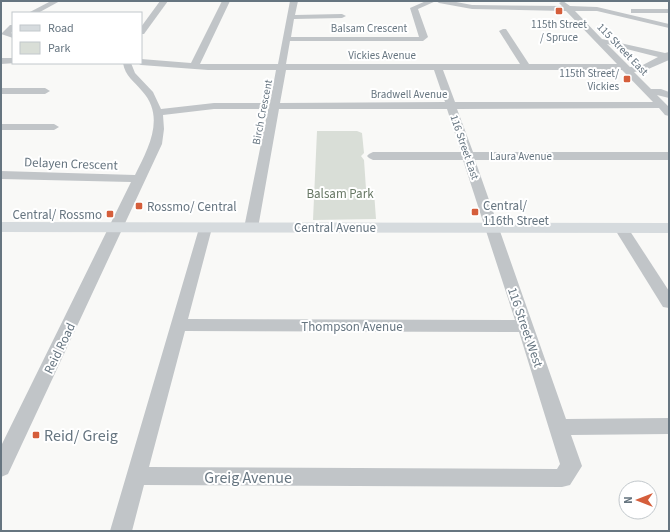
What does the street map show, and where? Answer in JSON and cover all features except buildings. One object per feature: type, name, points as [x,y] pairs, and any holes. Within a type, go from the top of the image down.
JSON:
[{"type":"main road","name":"Central Avenue","points":[[1,227],[669,228]]},
{"type":"street","points":[[34,12],[56,1]]},
{"type":"street","points":[[142,31],[164,1]]},
{"type":"street","points":[[194,66],[226,1]]},
{"type":"street","name":"Birch Crescent","points":[[251,228],[294,1]]},
{"type":"street","name":"Balsam Crescent","points":[[288,39],[420,39],[424,37],[414,8],[432,1]]},
{"type":"street","points":[[439,1],[467,7],[498,4],[564,4],[609,11],[669,26]]},
{"type":"street","name":"115 Street East","points":[[564,4],[669,113]]},
{"type":"street","points":[[609,11],[669,11]]},
{"type":"street","points":[[292,17],[342,16]]},
{"type":"street","points":[[12,28],[6,34],[12,36]]},
{"type":"street","points":[[503,30],[526,67]]},
{"type":"street","points":[[599,41],[606,41],[668,56]]},
{"type":"street","name":"Vickies Avenue","points":[[142,62],[194,66],[644,68],[668,56]]},
{"type":"street","points":[[1,61],[12,61]]},
{"type":"street","points":[[127,64],[129,73],[149,94],[158,112]]},
{"type":"street","name":"116 Street East","points":[[438,67],[469,156],[491,227]]},
{"type":"street","points":[[1,91],[45,91]]},
{"type":"street","points":[[649,92],[661,92],[669,95]]},
{"type":"street","name":"Bradwell Avenue","points":[[158,112],[214,106],[661,105]]},
{"type":"street","name":"Reid Road","points":[[1,468],[156,144],[158,112]]},
{"type":"street","points":[[1,127],[54,127]]},
{"type":"street","name":"Laura Avenue","points":[[373,156],[669,156]]},
{"type":"street","name":"Delayen Crescent","points":[[1,175],[139,180]]},
{"type":"street","name":"116 Street West","points":[[491,227],[560,427]]},
{"type":"street","points":[[121,531],[205,228]]},
{"type":"street","points":[[621,228],[669,303]]},
{"type":"street","name":"Thompson Avenue","points":[[179,325],[525,326]]},
{"type":"street","points":[[560,427],[669,426]]},
{"type":"street","name":"Greig Avenue","points":[[137,476],[562,478],[571,466],[560,427]]},
{"type":"green space","name":"Balsam Park","points":[[317,131],[357,131],[362,133],[364,153],[361,156],[364,160],[366,189],[374,192],[376,219],[313,220]]},
{"type":"place","name":"115th Street / Spruce","points":[[559,11]]},
{"type":"place","name":"115th Street/ Vickies","points":[[627,79]]},
{"type":"place","name":"Rossmo/ Central","points":[[139,206]]},
{"type":"place","name":"Central/ 116th Street","points":[[475,212]]},
{"type":"place","name":"Central/ Rossmo","points":[[110,214]]},
{"type":"place","name":"Reid/ Greig","points":[[36,435]]}]
